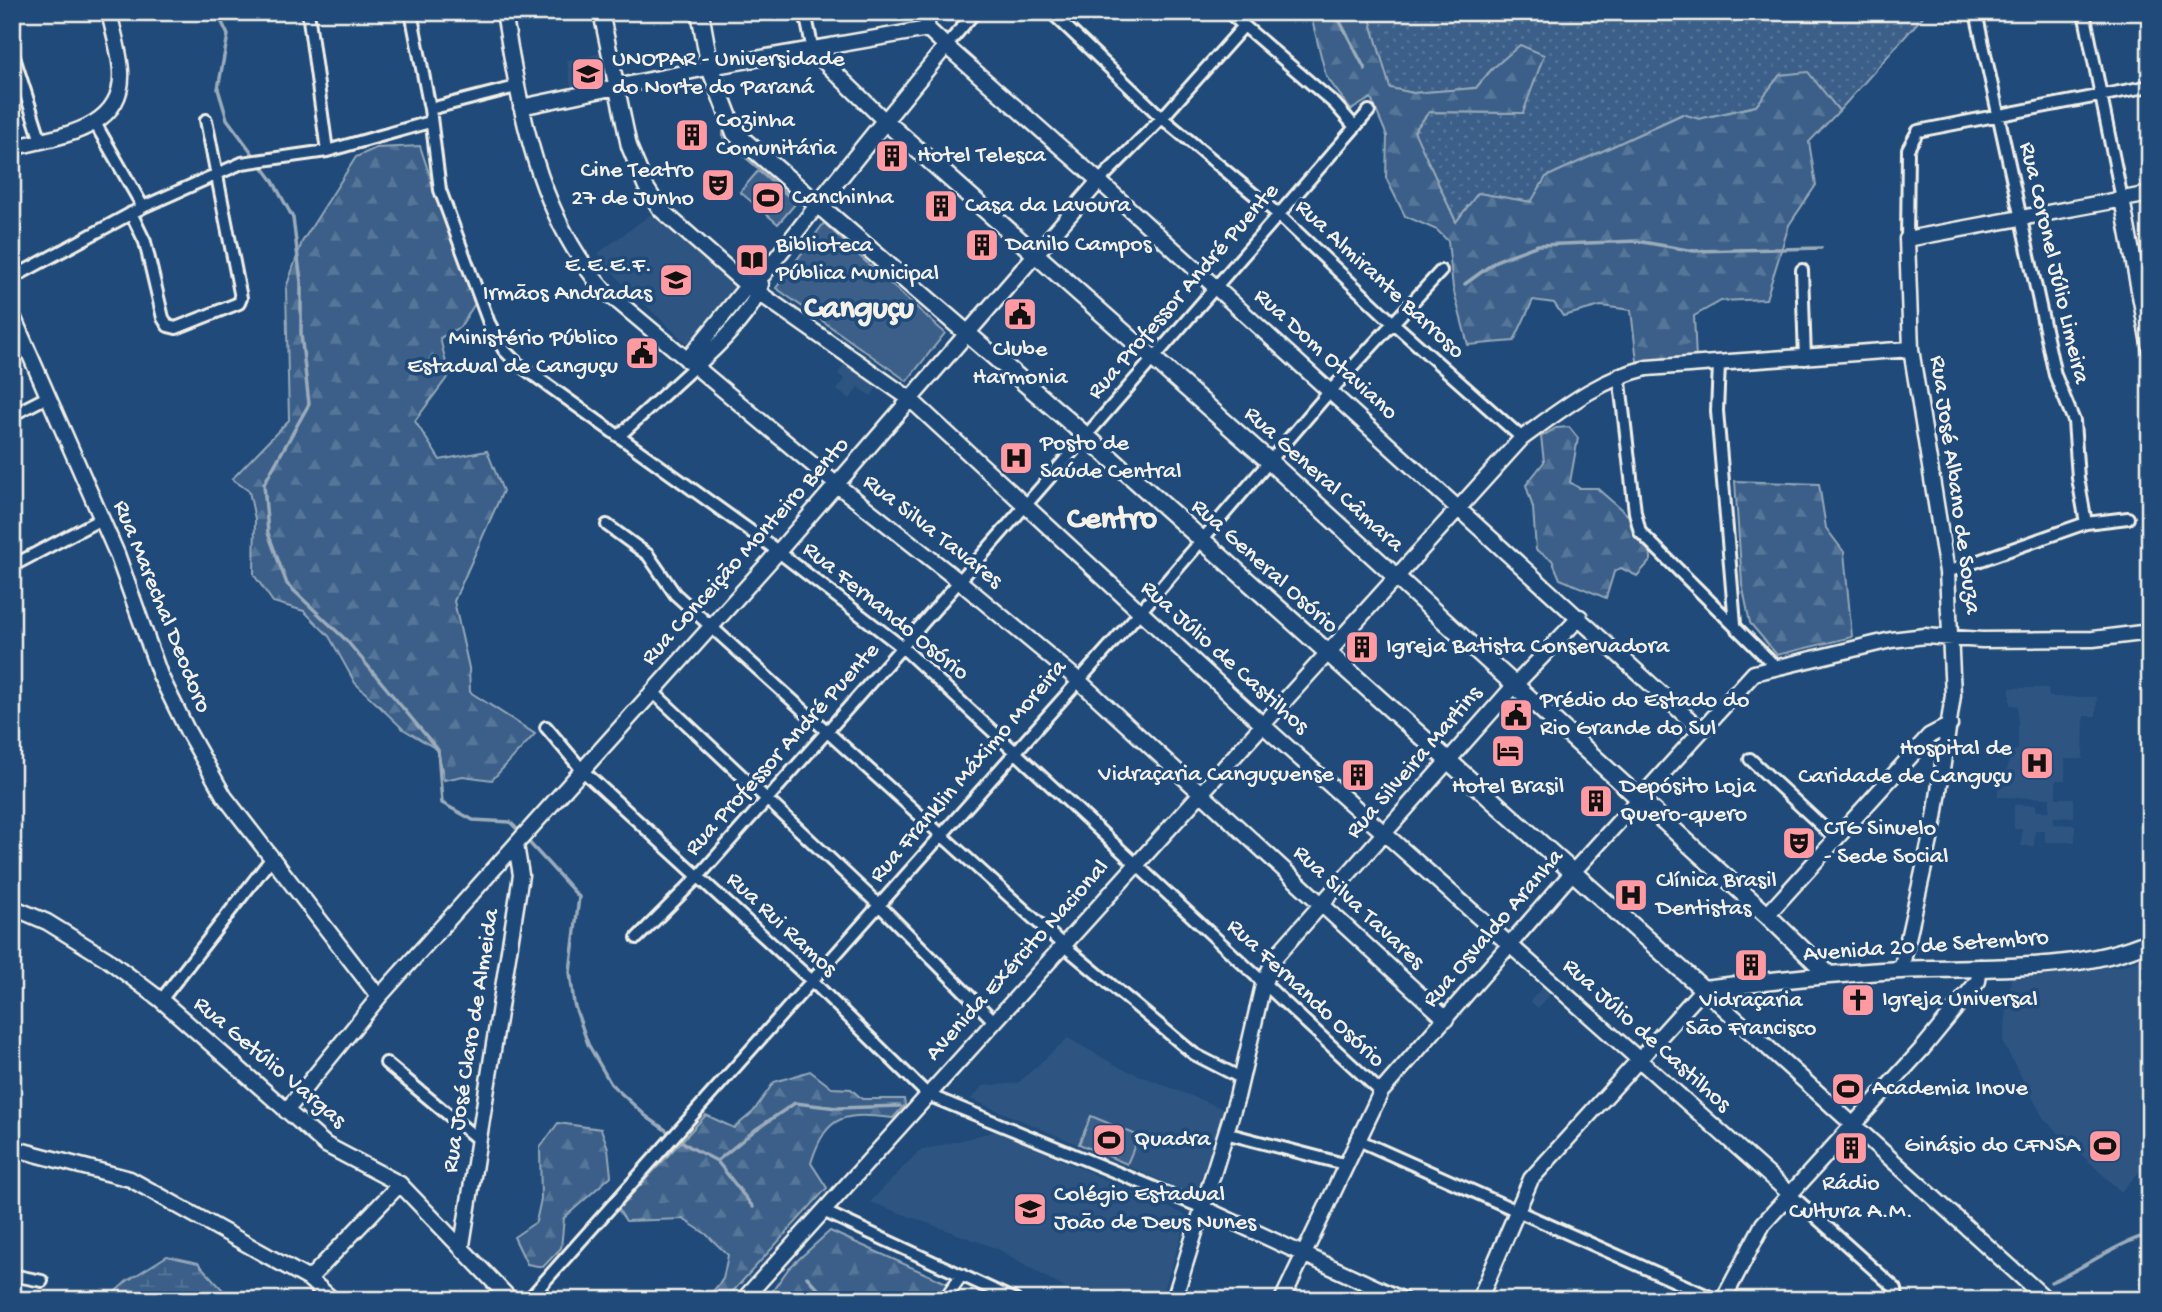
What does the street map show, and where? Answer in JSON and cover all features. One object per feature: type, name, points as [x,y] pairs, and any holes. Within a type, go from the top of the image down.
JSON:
[{"type":"main road","name":"Rua General Osório","points":[[700,12],[728,122],[735,133],[965,334],[1086,435],[1703,989]]},
{"type":"main road","name":"Rua General Osório","points":[[711,12],[715,66]]},
{"type":"main road","points":[[818,204],[885,121]]},
{"type":"main road","name":"Rua General Câmara","points":[[885,121],[1269,461],[1768,915],[1828,974]]},
{"type":"main road","name":"Avenida 20 de Setembro","points":[[1703,989],[1828,974],[2070,961],[2126,951],[2150,941]]},
{"type":"street","points":[[12,149],[95,123],[116,105],[121,69],[109,12]]},
{"type":"street","points":[[308,12],[327,151]]},
{"type":"street","name":"Rua Fernando Osório","points":[[411,12],[430,109],[440,190],[454,235],[489,323],[504,350],[517,363],[778,552],[902,647],[1381,1092]]},
{"type":"street","name":"Rua Silva Tavares","points":[[504,12],[516,87],[546,191],[587,271],[604,290],[837,485],[1077,679],[1446,1019]]},
{"type":"street","name":"Rua Júlio de Castilhos","points":[[601,12],[629,146],[653,198],[698,244],[754,289],[910,399],[1264,726],[1896,1289],[1898,1297]]},
{"type":"street","points":[[805,12],[813,51]]},
{"type":"street","points":[[522,107],[715,66],[928,29],[925,12]]},
{"type":"street","points":[[885,121],[975,12]]},
{"type":"street","name":"Rua Almirante Barroso","points":[[1051,12],[1162,118],[1280,216],[1392,323],[1522,438]]},
{"type":"street","points":[[1228,12],[1335,104],[1355,127]]},
{"type":"street","name":"Rua Coronel Júlio Limeira","points":[[1980,12],[1977,17],[2019,220],[2055,375],[2074,422],[2078,478],[2086,523]]},
{"type":"street","points":[[2084,12],[2150,349]]},
{"type":"street","name":"Rua Conceição Monteiro Bento","points":[[286,1111],[379,997],[778,552],[1034,255],[1243,27]]},
{"type":"street","name":"Rua Dom Otaviano","points":[[928,29],[1100,181],[1701,730]]},
{"type":"street","points":[[12,51],[41,141]]},
{"type":"street","name":"Rua General Câmara","points":[[813,51],[885,121]]},
{"type":"street","points":[[1997,116],[2150,86]]},
{"type":"street","points":[[430,109],[516,87]]},
{"type":"street","name":"Rua Professor André Puente","points":[[637,938],[698,877],[902,647],[1369,111]]},
{"type":"street","name":"Rua José Albano de Souza","points":[[1900,970],[1935,818],[1950,725],[1952,639],[1947,572],[1911,349],[1907,239],[1908,149],[1917,131],[1997,116]]},
{"type":"street","points":[[131,213],[145,242],[163,318],[168,326],[176,328],[234,307],[241,298],[206,120]]},
{"type":"street","points":[[12,278],[131,213],[217,172],[242,163],[273,157],[327,151],[430,122]]},
{"type":"street","points":[[95,123],[143,207]]},
{"type":"street","points":[[1907,239],[2150,194]]},
{"type":"street","points":[[691,363],[732,329],[764,274],[818,204]]},
{"type":"street","points":[[1802,270],[1805,359]]},
{"type":"street","name":"Rua Franklin Máximo Moreira","points":[[528,1300],[662,1146],[880,906],[1077,679],[1140,612],[1331,391],[1441,271]]},
{"type":"street","points":[[620,436],[681,377],[720,319],[754,289]]},
{"type":"street","name":"Rua Marechal Deodoro","points":[[12,314],[101,519],[160,675],[187,730],[224,796],[379,997]]},
{"type":"street","points":[[720,319],[732,329]]},
{"type":"street","name":"Avenida Exército Nacional","points":[[743,1300],[993,1020],[1203,794],[1522,438],[1576,399],[1619,374],[1647,368],[1805,359],[1911,349]]},
{"type":"street","points":[[1719,365],[1717,411],[1735,624]]},
{"type":"street","points":[[1619,374],[1635,512],[1640,532],[1735,624],[1774,666],[1891,640],[1925,636],[1952,639],[2093,639],[2150,632]]},
{"type":"street","points":[[12,415],[49,396]]},
{"type":"street","points":[[1947,572],[2086,523],[2128,518]]},
{"type":"street","points":[[12,566],[101,519]]},
{"type":"street","points":[[607,524],[648,555],[675,594],[1063,945],[1194,1054],[1241,1077]]},
{"type":"street","name":"Rua Silveira Martins","points":[[1174,1300],[1241,1077],[1263,985],[1275,957],[1514,686],[1580,617]]},
{"type":"street","name":"Rua Osvaldo Aranha","points":[[1283,1300],[1344,1164],[1381,1092],[1701,730],[1754,673],[1774,666]]},
{"type":"street","points":[[653,692],[880,906],[993,1020]]},
{"type":"street","points":[[1768,915],[1929,736],[1950,725]]},
{"type":"street","name":"Rua Rui Ramos","points":[[546,727],[583,771],[812,981],[928,1095]]},
{"type":"street","points":[[1750,759],[1837,840]]},
{"type":"street","name":"Rua José Claro de Almeida","points":[[462,1245],[521,875],[518,843]]},
{"type":"street","points":[[160,1000],[271,859]]},
{"type":"street","name":"Rua Getúlio Vargas","points":[[12,907],[47,922],[97,953],[160,1000],[326,1145],[400,1184],[462,1245],[511,1300]]},
{"type":"street","points":[[1723,1300],[1752,1241],[1788,1193],[1923,1048],[1978,981],[1980,967]]},
{"type":"street","points":[[1479,1300],[1531,1180],[1703,989],[2047,1300]]},
{"type":"street","points":[[386,1063],[480,1141]]},
{"type":"street","points":[[928,1095],[1307,1251],[1403,1300]]},
{"type":"street","points":[[1225,1133],[1344,1164]]},
{"type":"street","points":[[1356,1139],[1717,1300]]},
{"type":"street","points":[[12,1148],[130,1179],[309,1279],[333,1300]]},
{"type":"street","points":[[309,1279],[400,1184]]},
{"type":"street","points":[[823,1211],[1015,1300]]},
{"type":"street","name":"Rua Osvaldo Aranha","points":[[1292,1300],[1307,1251]]},
{"type":"street","points":[[12,1275],[42,1281]]},
{"type":"street","points":[[944,1300],[962,1276]]},
{"type":"shaded area","name":"UNOPAR - Universidade do Norte do Paraná","points":[[604,53],[609,80],[571,87],[567,60]]},
{"type":"shaded area","name":"E.E.E.F. Irmãos Andradas","points":[[657,210],[739,285],[689,346],[622,283],[598,253]]},
{"type":"shaded area","points":[[846,361],[879,384],[871,396],[858,387],[850,399],[837,390],[845,379],[838,374]]},
{"type":"shaded area","name":"Hospital de Caridade de Canguçu","points":[[2010,688],[2048,688],[2049,697],[2097,697],[2096,716],[2084,716],[2083,759],[2065,759],[2065,780],[2056,780],[2056,798],[2074,798],[2074,818],[2054,817],[2053,824],[2075,825],[2075,842],[2045,842],[2045,830],[2035,830],[2034,846],[2021,846],[2022,829],[2014,829],[2014,805],[2036,805],[2036,811],[2049,811],[2050,798],[1998,797],[1998,780],[2008,768],[2009,751],[2018,750],[2018,706],[2010,705]]},
{"type":"shaded area","points":[[2150,956],[2150,1160],[2121,1192],[2044,1119],[2003,1043],[2011,977],[2122,966]]},
{"type":"shaded area","points":[[1542,988],[1550,995],[1538,1008],[1530,1001]]},
{"type":"shaded area","points":[[1068,1038],[1121,1068],[1224,1109],[1195,1195],[971,1099],[983,1086],[1018,1083]]},
{"type":"shaded area","name":"Colégio Estadual João de Deus Nunes","points":[[996,1131],[1188,1216],[1161,1300],[1085,1300],[998,1249],[870,1202],[919,1151]]},
{"type":"green space","points":[[1310,12],[1368,12],[1390,88],[1413,93],[1476,88],[1492,69],[1520,45],[1544,55],[1523,113],[1429,112],[1414,131],[1456,222],[1478,193],[1531,202],[1546,177],[1683,114],[1699,119],[1756,106],[1780,75],[1808,72],[1839,111],[1809,142],[1816,185],[1789,225],[1766,299],[1721,301],[1694,316],[1696,360],[1637,361],[1631,310],[1601,306],[1563,316],[1554,303],[1533,300],[1514,341],[1468,345],[1453,288],[1448,241],[1437,230],[1405,216],[1386,178],[1387,136],[1371,98],[1351,110],[1326,76]]},
{"type":"green space","points":[[1368,12],[1927,12],[1839,111],[1808,73],[1780,75],[1756,106],[1699,119],[1682,114],[1546,177],[1532,202],[1478,193],[1456,222],[1414,132],[1429,112],[1523,113],[1492,69],[1476,88],[1413,93],[1390,88]]},
{"type":"green space","points":[[723,133],[802,200],[799,204],[723,138]]},
{"type":"green space","points":[[420,146],[449,234],[476,302],[460,327],[440,338],[449,375],[415,421],[440,460],[487,451],[503,491],[454,601],[469,668],[470,692],[535,734],[492,780],[463,776],[444,780],[438,750],[403,729],[355,683],[329,636],[304,611],[273,602],[254,575],[255,519],[249,491],[232,479],[289,420],[286,288],[302,242],[356,157],[376,148]]},
{"type":"green space","name":"Canchinha","points":[[758,171],[796,203],[778,224],[740,192]]},
{"type":"green space","points":[[824,223],[878,273],[875,277],[880,274],[883,277],[880,281],[884,278],[945,333],[907,381],[776,288]]},
{"type":"green space","points":[[1569,427],[1578,438],[1570,482],[1579,488],[1597,488],[1640,528],[1650,548],[1651,560],[1637,576],[1621,568],[1614,572],[1606,598],[1560,579],[1552,560],[1536,550],[1533,508],[1526,485],[1544,462],[1541,437],[1556,428]]},
{"type":"green space","points":[[1735,481],[1819,484],[1826,528],[1844,552],[1852,637],[1777,655],[1750,623],[1742,584]]},
{"type":"green space","points":[[810,1071],[832,1088],[851,1089],[862,1099],[904,1099],[905,1105],[893,1118],[851,1117],[832,1125],[817,1146],[811,1163],[827,1188],[725,1300],[706,1300],[723,1279],[728,1255],[706,1234],[683,1219],[626,1221],[618,1209],[706,1115],[734,1128],[753,1112],[774,1082]]},
{"type":"green space","name":"Quadra","points":[[1091,1116],[1139,1136],[1127,1164],[1079,1144]]},
{"type":"green space","points":[[558,1123],[601,1129],[608,1148],[611,1176],[564,1218],[561,1248],[543,1267],[527,1264],[514,1237],[536,1222],[541,1199],[540,1148]]},
{"type":"green space","points":[[830,1231],[951,1285],[939,1300],[776,1300],[771,1293],[789,1268]]},
{"type":"green space","points":[[167,1256],[198,1263],[232,1300],[106,1300],[127,1281]]},
{"type":"waterway","points":[[217,12],[228,35],[218,89],[227,119],[273,181],[293,218],[301,282],[301,334],[309,404],[264,484],[268,533],[287,584],[347,641],[438,750],[442,803],[473,820],[510,822],[520,832]]},
{"type":"waterway","points":[[1335,12],[1365,69]]},
{"type":"waterway","points":[[1465,284],[1498,260],[1538,245],[1637,241],[1694,251],[1821,248]]},
{"type":"waterway","points":[[525,838],[579,897],[570,972],[574,1004],[588,1044],[611,1084],[647,1117],[690,1147],[717,1161],[753,1207]]},
{"type":"waterway","points":[[717,1161],[755,1130],[795,1103],[837,1108],[900,1106]]},
{"type":"waterway","points":[[2051,1282],[2124,1244],[2150,1234]]},
{"type":"waterway","points":[[807,1277],[828,1300]]},
{"type":"place","name":"UNOPAR - Universidade do Norte do Paraná","points":[[588,74]]},
{"type":"place","name":"Cozinha Comunitária","points":[[692,135]]},
{"type":"place","name":"Hotel Telesca","points":[[892,156]]},
{"type":"place","name":"Cine Teatro 27 de Junho","points":[[718,185]]},
{"type":"place","name":"Canchinha","points":[[768,198]]},
{"type":"place","name":"Casa da Lavoura","points":[[941,206]]},
{"type":"place","name":"Danilo Campos","points":[[982,245]]},
{"type":"place","name":"Biblioteca Pública Municipal","points":[[752,260]]},
{"type":"place","name":"E.E.E.F. Irmãos Andradas","points":[[676,280]]},
{"type":"place","name":"Clube Harmonia","points":[[1020,314]]},
{"type":"place","name":"Ministério Público Estadual de Canguçu","points":[[642,353]]},
{"type":"place","name":"Posto de Saúde Central","points":[[1016,458]]},
{"type":"place","name":"Igreja Batista Conservadora","points":[[1362,647]]},
{"type":"place","name":"Prédio do Estado do Rio Grande do Sul","points":[[1516,715]]},
{"type":"place","name":"Hotel Brasil","points":[[1508,751]]},
{"type":"place","name":"Hospital de Caridade de Canguçu","points":[[2037,763]]},
{"type":"place","name":"Vidraçaria Canguçuense","points":[[1358,775]]},
{"type":"place","name":"Depósito Loja Quero-quero","points":[[1596,801]]},
{"type":"place","name":"CTG Sinuelo - Sede Social","points":[[1799,843]]},
{"type":"place","name":"Clínica Brasil Dentistas","points":[[1631,895]]},
{"type":"place","name":"Vidraçaria São Francisco","points":[[1751,965]]},
{"type":"place","name":"Igreja Universal","points":[[1858,1000]]},
{"type":"place","name":"Academia Inove","points":[[1848,1089]]},
{"type":"place","name":"Quadra","points":[[1109,1140]]},
{"type":"place","name":"Ginásio do CFNSA","points":[[2105,1146]]},
{"type":"place","name":"Rádio Cultura A.M.","points":[[1851,1148]]},
{"type":"place","name":"Colégio Estadual João de Deus Nunes","points":[[1030,1209]]},
{"type":"district","name":"Canguçu","points":[[859,310]]},
{"type":"district","name":"Centro","points":[[1112,521]]}]
